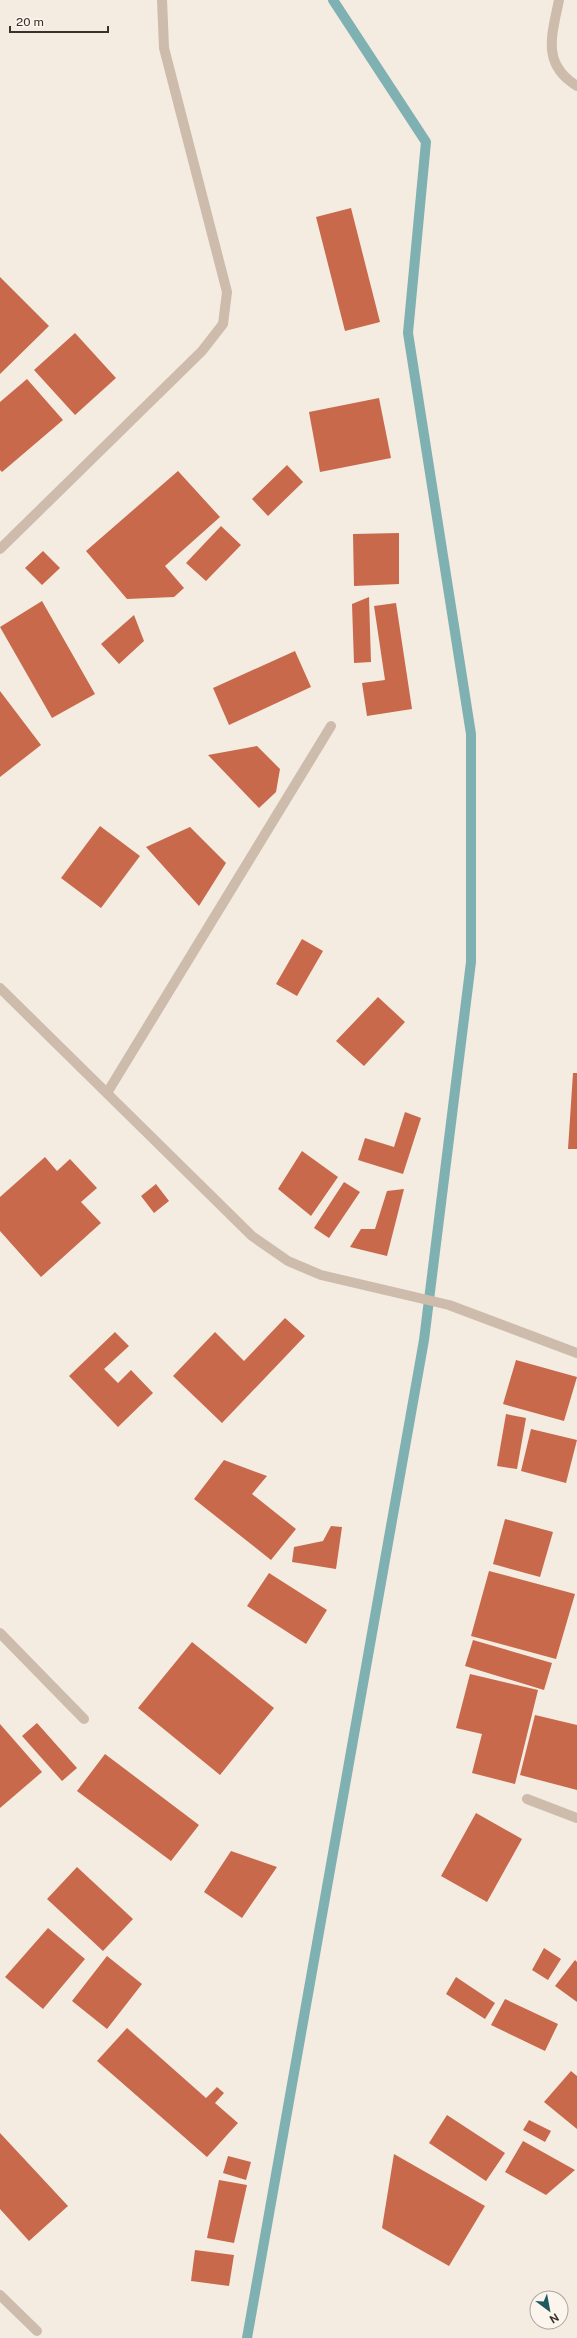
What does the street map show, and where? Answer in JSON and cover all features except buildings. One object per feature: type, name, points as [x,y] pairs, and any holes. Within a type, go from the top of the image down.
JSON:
[{"type":"street","points":[[0,549],[202,351],[223,324],[227,292],[164,48],[162,0]]},
{"type":"street","points":[[559,0],[551,38],[553,60],[563,77],[577,86]]},
{"type":"street","points":[[107,1093],[331,726]]},
{"type":"street","points":[[0,988],[252,1236],[288,1261],[321,1275],[449,1305],[577,1353]]},
{"type":"street","points":[[0,1633],[84,1718]]},
{"type":"street","points":[[527,1799],[577,1818]]},
{"type":"street","points":[[0,2295],[37,2331]]},
{"type":"waterway","points":[[247,2338],[424,1340],[471,962],[471,734],[408,333],[426,142],[333,0]]}]
